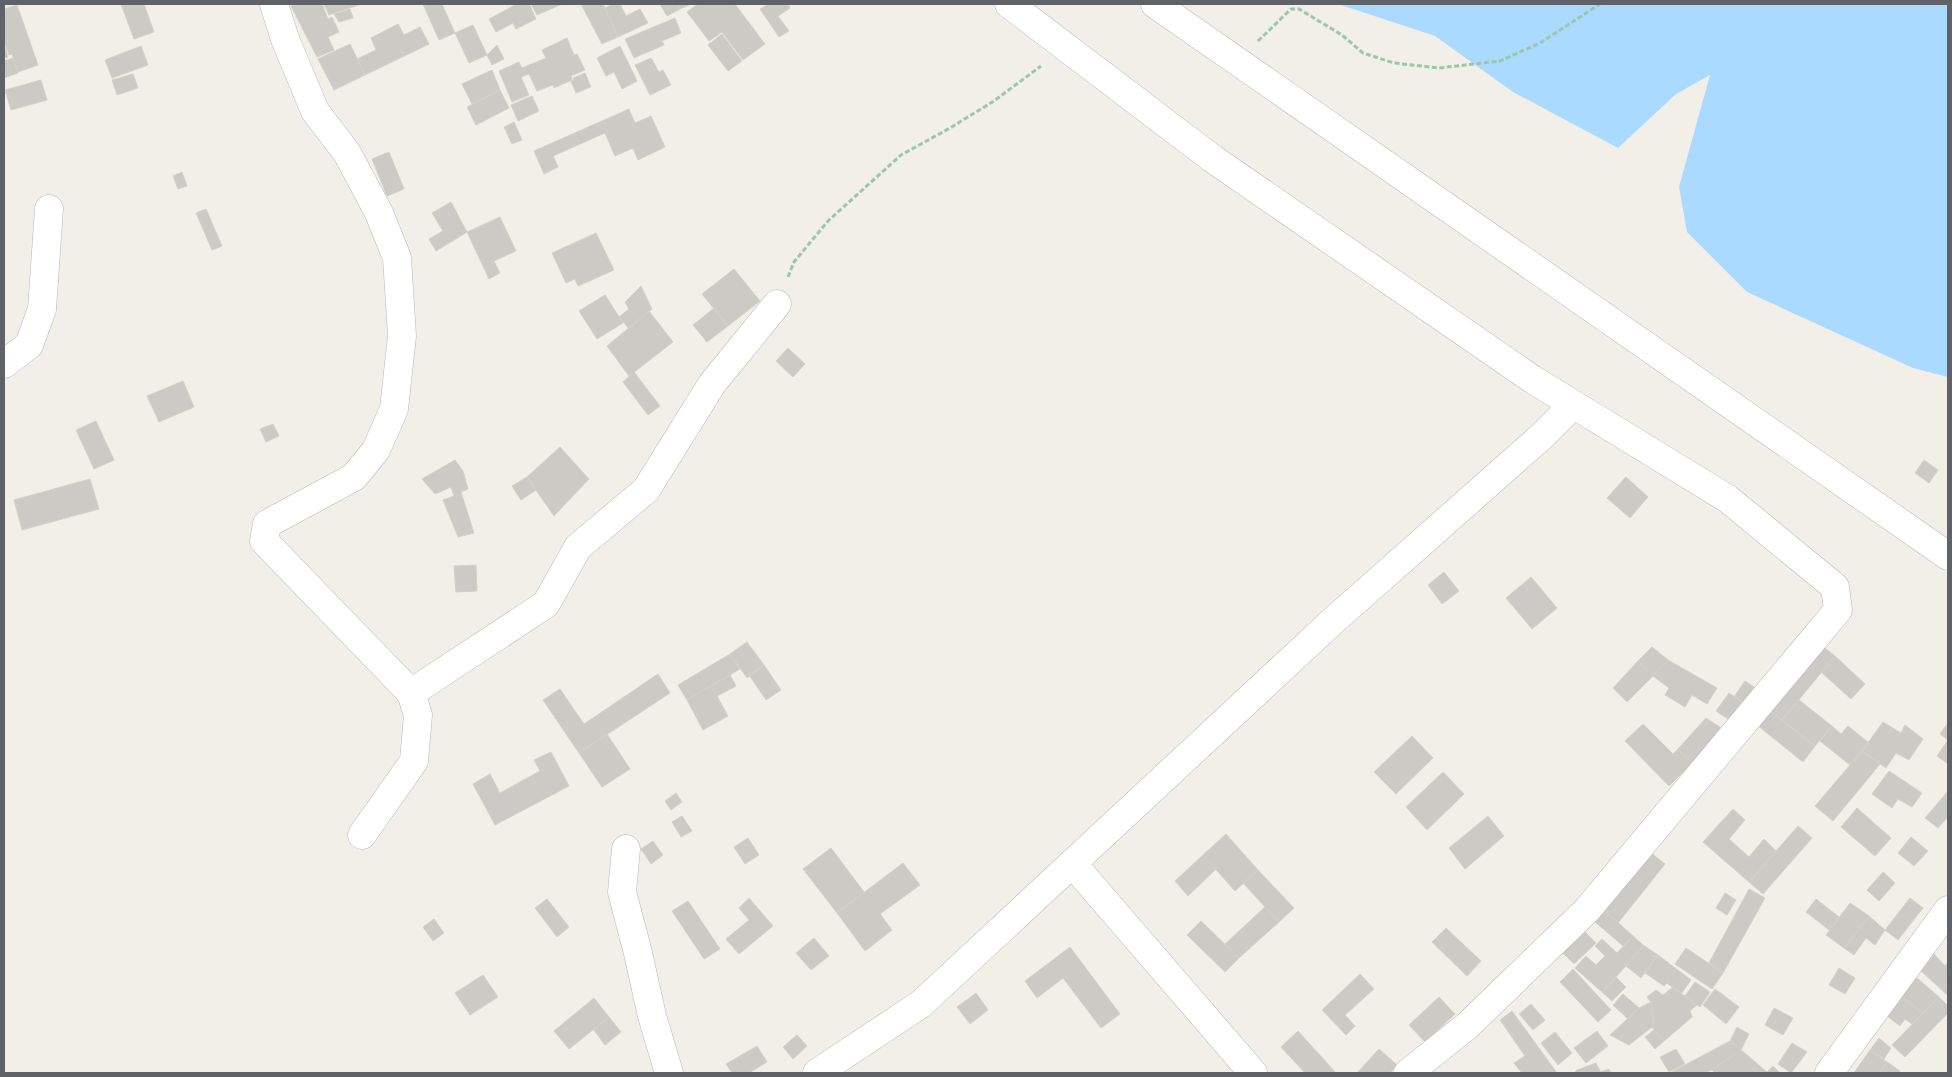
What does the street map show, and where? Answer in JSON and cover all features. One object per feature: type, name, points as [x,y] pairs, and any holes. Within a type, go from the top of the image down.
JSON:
[{"type":"street","points":[[274,4],[285,39],[315,111],[347,153],[379,213],[397,258],[402,336],[394,408],[376,450],[354,477],[267,524],[264,541],[411,693],[418,715],[414,761],[362,834]]},
{"type":"street","points":[[1009,4],[1214,159],[1523,374],[1728,499],[1835,587],[1838,610],[1587,910],[1467,1026],[1408,1073]]},
{"type":"street","points":[[1155,4],[1948,556]]},
{"type":"street","points":[[4,364],[29,345],[42,309],[49,209]]},
{"type":"street","points":[[411,693],[546,604],[578,547],[646,490],[712,384],[777,304]]},
{"type":"street","points":[[817,1073],[921,1004],[1334,620],[1542,436],[1573,405]]},
{"type":"street","points":[[626,850],[622,892],[652,1016],[669,1073]]},
{"type":"street","points":[[1072,863],[1253,1073]]},
{"type":"street","points":[[1829,1073],[1948,910]]},
{"type":"path","points":[[1238,62],[1291,9],[1300,8],[1342,35],[1363,53],[1394,63],[1439,68],[1500,61],[1540,43],[1600,4]]},
{"type":"path","points":[[777,304],[794,262],[828,221],[901,155],[994,101],[1065,48]]},
{"type":"water","points":[[1338,4],[1948,4],[1948,377],[1913,368],[1747,292],[1687,232],[1679,187],[1710,75],[1676,94],[1618,148],[1513,92],[1435,36]]},
{"type":"building","points":[[121,4],[144,4],[154,32],[134,39]]},
{"type":"building","points":[[298,4],[322,4],[328,19],[332,17],[339,32],[328,37],[334,50],[317,57],[291,6]]},
{"type":"building","points":[[324,4],[361,4],[329,15]]},
{"type":"building","points":[[423,4],[442,4],[455,33],[439,40]]},
{"type":"building","points":[[517,4],[529,4],[536,19],[516,29],[513,23],[496,32],[489,19]]},
{"type":"building","points":[[531,4],[562,4],[537,15]]},
{"type":"building","points":[[581,4],[603,4],[618,37],[602,44]]},
{"type":"building","points":[[613,4],[620,4],[626,16],[640,9],[648,23],[618,37],[605,8]]},
{"type":"building","points":[[660,4],[678,4],[680,9],[667,16]]},
{"type":"building","points":[[678,4],[691,4],[680,9]]},
{"type":"building","points":[[698,4],[735,4],[765,44],[743,60],[722,32],[709,41],[687,12]]},
{"type":"building","points":[[769,4],[788,4],[790,8],[778,16],[789,31],[779,37],[760,9]]},
{"type":"building","points":[[17,5],[38,65],[18,72],[12,54],[9,55],[4,41],[4,9]]},
{"type":"building","points":[[350,9],[353,18],[339,22],[334,14]]},
{"type":"building","points":[[675,18],[681,33],[662,41],[664,45],[634,58],[625,39]]},
{"type":"building","points":[[398,24],[404,35],[420,27],[429,44],[365,75],[357,59],[376,50],[371,38]]},
{"type":"building","points":[[473,25],[487,55],[469,63],[455,33]]},
{"type":"building","points":[[722,34],[742,61],[728,71],[708,45]]},
{"type":"building","points":[[567,38],[574,55],[577,54],[585,70],[571,76],[572,80],[554,88],[553,85],[537,91],[529,74],[521,77],[529,95],[512,102],[499,71],[519,62],[522,68],[546,58],[542,50]]},
{"type":"building","points":[[350,44],[365,75],[334,90],[318,59]]},
{"type":"building","points":[[4,45],[8,57],[4,58]]},
{"type":"building","points":[[497,45],[504,59],[492,65],[487,55]]},
{"type":"building","points":[[141,46],[148,65],[112,78],[105,60]]},
{"type":"building","points":[[620,46],[637,81],[622,89],[614,72],[606,76],[597,58]]},
{"type":"building","points":[[13,58],[18,73],[4,78],[4,61]]},
{"type":"building","points":[[651,58],[659,72],[663,70],[671,85],[650,95],[635,65]]},
{"type":"building","points":[[492,70],[500,90],[472,104],[462,84]]},
{"type":"building","points":[[585,73],[591,87],[576,93],[571,81],[574,80],[573,78]]},
{"type":"building","points":[[133,74],[138,88],[117,95],[112,80]]},
{"type":"building","points":[[41,80],[47,100],[11,110],[5,90]]},
{"type":"building","points":[[500,90],[509,108],[476,125],[467,107]]},
{"type":"building","points":[[532,96],[539,111],[518,121],[511,105]]},
{"type":"building","points":[[629,109],[635,123],[651,116],[665,147],[638,160],[633,148],[615,156],[605,133],[553,156],[558,167],[544,174],[534,151]]},
{"type":"building","points":[[514,122],[522,140],[512,144],[504,127]]},
{"type":"building","points":[[389,152],[404,189],[387,196],[372,159]]},
{"type":"building","points":[[182,172],[187,186],[178,189],[173,176]]},
{"type":"building","points":[[451,202],[467,232],[436,251],[429,239],[443,231],[432,213]]},
{"type":"building","points":[[206,209],[222,246],[212,250],[196,213]]},
{"type":"building","points":[[500,217],[516,251],[494,261],[500,273],[489,279],[467,232]]},
{"type":"building","points":[[596,233],[614,270],[578,286],[575,279],[566,283],[552,253]]},
{"type":"building","points":[[734,269],[760,301],[728,326],[702,294]]},
{"type":"building","points":[[641,286],[652,309],[629,329],[619,317],[629,309],[625,302]]},
{"type":"building","points":[[605,295],[623,323],[597,339],[579,311]]},
{"type":"building","points":[[714,308],[728,326],[707,342],[693,325]]},
{"type":"building","points":[[649,311],[673,342],[629,376],[607,346]]},
{"type":"building","points":[[788,348],[805,364],[793,377],[776,361]]},
{"type":"building","points":[[634,372],[660,406],[648,415],[623,382]]},
{"type":"building","points":[[183,381],[194,407],[159,422],[147,396]]},
{"type":"building","points":[[96,421],[114,460],[94,469],[76,430]]},
{"type":"building","points":[[273,424],[279,436],[266,442],[260,429]]},
{"type":"building","points":[[560,447],[589,479],[554,516],[527,477]]},
{"type":"building","points":[[455,460],[463,471],[468,489],[461,492],[474,533],[458,537],[443,500],[454,496],[451,487],[435,494],[422,479]]},
{"type":"building","points":[[1924,460],[1938,470],[1929,483],[1915,473]]},
{"type":"building","points":[[527,477],[536,490],[521,500],[512,486]]},
{"type":"building","points":[[1626,477],[1648,497],[1630,518],[1607,498]]},
{"type":"building","points":[[90,479],[99,509],[22,530],[14,500]]},
{"type":"building","points":[[476,565],[477,591],[456,592],[454,566]]},
{"type":"building","points":[[1444,572],[1459,591],[1442,604],[1428,585]]},
{"type":"building","points":[[1531,577],[1557,608],[1532,629],[1506,598]]},
{"type":"building","points":[[747,642],[764,665],[747,678],[730,654]]},
{"type":"building","points":[[1821,645],[1835,656],[1782,720],[1769,710]]},
{"type":"building","points":[[1652,647],[1668,660],[1653,676],[1638,661]]},
{"type":"building","points":[[730,654],[740,669],[687,700],[678,685]]},
{"type":"building","points":[[1835,656],[1865,684],[1851,699],[1821,672]]},
{"type":"building","points":[[1668,660],[1717,688],[1707,704],[1692,695],[1685,707],[1665,695],[1669,688],[1653,676]]},
{"type":"building","points":[[1638,661],[1653,676],[1627,702],[1613,688]]},
{"type":"building","points":[[764,665],[781,690],[766,700],[749,675]]},
{"type":"building","points":[[658,674],[670,693],[579,753],[543,700],[560,689],[584,724]]},
{"type":"building","points":[[730,675],[736,686],[717,696],[728,716],[703,730],[687,700]]},
{"type":"building","points":[[1745,681],[1754,687],[1744,703],[1734,697]]},
{"type":"building","points":[[1729,693],[1744,703],[1731,721],[1716,711]]},
{"type":"building","points":[[1799,700],[1832,726],[1815,746],[1782,720]]},
{"type":"building","points":[[1769,710],[1815,746],[1803,762],[1757,725]]},
{"type":"building","points":[[1706,718],[1721,728],[1692,763],[1678,749]]},
{"type":"building","points":[[1883,722],[1901,733],[1905,725],[1923,739],[1909,760],[1896,753],[1886,768],[1862,751]]},
{"type":"building","points":[[1948,723],[1948,740],[1940,734]]},
{"type":"building","points":[[1643,724],[1673,754],[1678,749],[1692,763],[1669,786],[1625,741]]},
{"type":"building","points":[[1832,726],[1841,734],[1848,726],[1869,743],[1850,765],[1820,741]]},
{"type":"building","points":[[607,734],[630,769],[602,787],[579,753]]},
{"type":"building","points":[[1412,736],[1433,758],[1396,794],[1374,772]]},
{"type":"building","points":[[1948,740],[1948,764],[1937,756]]},
{"type":"building","points":[[1862,751],[1880,764],[1833,821],[1815,806]]},
{"type":"building","points":[[551,752],[569,786],[495,825],[473,784],[490,774],[500,793],[540,771],[534,760]]},
{"type":"building","points":[[1889,771],[1922,793],[1912,807],[1898,799],[1892,808],[1872,794]]},
{"type":"building","points":[[1443,772],[1464,794],[1427,830],[1406,807]]},
{"type":"building","points":[[1948,791],[1948,817],[1938,828],[1925,818]]},
{"type":"building","points":[[676,793],[682,802],[671,810],[665,801]]},
{"type":"building","points":[[1857,808],[1891,838],[1875,856],[1841,827]]},
{"type":"building","points":[[1733,809],[1745,820],[1729,839],[1749,857],[1764,839],[1776,851],[1749,882],[1703,842]]},
{"type":"building","points":[[682,816],[692,831],[681,837],[672,822]]},
{"type":"building","points":[[1488,816],[1504,836],[1465,869],[1449,848]]},
{"type":"building","points":[[1798,826],[1812,838],[1763,894],[1749,882]]},
{"type":"building","points":[[1226,834],[1258,870],[1235,891],[1203,855]]},
{"type":"building","points":[[1911,837],[1928,851],[1914,866],[1898,853]]},
{"type":"building","points":[[748,838],[759,855],[745,864],[734,847]]},
{"type":"building","points":[[653,841],[663,855],[651,864],[641,849]]},
{"type":"building","points":[[831,848],[864,892],[837,913],[803,869]]},
{"type":"building","points":[[1650,852],[1665,864],[1618,923],[1603,909]]},
{"type":"building","points":[[1203,855],[1216,869],[1188,896],[1175,881]]},
{"type":"building","points":[[903,863],[920,885],[880,914],[892,930],[865,951],[837,913]]},
{"type":"building","points":[[1258,870],[1294,908],[1279,922],[1243,883]]},
{"type":"building","points":[[1883,872],[1895,883],[1879,901],[1867,890]]},
{"type":"building","points":[[1749,889],[1765,898],[1723,973],[1709,963]]},
{"type":"building","points":[[1725,893],[1736,900],[1727,915],[1716,908]]},
{"type":"building","points":[[749,898],[773,926],[739,954],[726,939],[749,920],[739,908]]},
{"type":"building","points":[[1910,898],[1923,908],[1898,940],[1885,930]]},
{"type":"building","points":[[547,899],[569,927],[557,937],[535,908]]},
{"type":"building","points":[[1816,899],[1839,917],[1829,930],[1806,912]]},
{"type":"building","points":[[688,901],[720,949],[704,959],[672,911]]},
{"type":"building","points":[[1850,903],[1869,916],[1844,948],[1826,935]]},
{"type":"building","points":[[1265,907],[1279,922],[1239,958],[1225,944]]},
{"type":"building","points":[[1603,909],[1633,936],[1623,946],[1594,921]]},
{"type":"building","points":[[1869,916],[1885,930],[1875,945],[1866,938],[1854,955],[1844,948]]},
{"type":"building","points":[[434,919],[444,933],[433,941],[423,927]]},
{"type":"building","points":[[1201,921],[1239,958],[1225,972],[1187,935]]},
{"type":"building","points":[[1446,928],[1481,961],[1467,976],[1432,942]]},
{"type":"building","points":[[1585,932],[1596,943],[1574,964],[1563,953]]},
{"type":"building","points":[[1633,936],[1643,945],[1602,992],[1575,968],[1586,956],[1596,965],[1605,956],[1595,946],[1602,939],[1617,953]]},
{"type":"building","points":[[814,938],[829,956],[811,970],[796,953]]},
{"type":"building","points":[[1643,945],[1658,955],[1641,978],[1626,966]]},
{"type":"building","points":[[1070,947],[1120,1014],[1101,1028],[1063,978],[1037,998],[1025,981]]},
{"type":"building","points":[[1686,948],[1723,973],[1712,989],[1675,964]]},
{"type":"building","points":[[1934,954],[1945,966],[1948,962],[1948,982],[1942,990],[1921,971]]},
{"type":"building","points":[[1658,955],[1691,980],[1681,994],[1667,983],[1664,986],[1645,973]]},
{"type":"building","points":[[1839,968],[1855,978],[1845,994],[1829,985]]},
{"type":"building","points":[[1573,969],[1611,1010],[1598,1022],[1560,982]]},
{"type":"building","points":[[1360,974],[1374,989],[1345,1015],[1355,1026],[1346,1035],[1322,1010]]},
{"type":"building","points":[[483,975],[498,997],[470,1015],[455,993]]},
{"type":"building","points":[[1616,977],[1626,987],[1612,1001],[1602,992]]},
{"type":"building","points":[[1917,978],[1939,997],[1923,1014],[1901,995]]},
{"type":"building","points":[[1695,982],[1710,992],[1700,1007],[1685,996]]},
{"type":"building","points":[[1948,982],[1948,996],[1942,990]]},
{"type":"building","points":[[1673,987],[1697,1005],[1690,1011],[1692,1017],[1664,1041],[1654,1030],[1651,1002],[1647,997],[1656,990],[1663,995]]},
{"type":"building","points":[[1715,989],[1739,1007],[1726,1024],[1703,1005]]},
{"type":"building","points":[[976,993],[988,1010],[970,1024],[957,1007]]},
{"type":"building","points":[[1623,994],[1639,1008],[1628,1019],[1613,1005]]},
{"type":"building","points":[[1901,995],[1923,1014],[1912,1024],[1905,1019],[1900,1026],[1887,1016]]},
{"type":"building","points":[[1439,997],[1455,1014],[1425,1042],[1409,1025]]},
{"type":"building","points":[[1939,997],[1948,1006],[1948,1013],[1905,1057],[1892,1045]]},
{"type":"building","points":[[594,998],[609,1017],[569,1049],[554,1031]]},
{"type":"building","points":[[1651,1002],[1654,1030],[1652,1027],[1629,1045],[1610,1035],[1639,1008]]},
{"type":"building","points":[[1531,1004],[1545,1020],[1533,1030],[1519,1014]]},
{"type":"building","points":[[1774,1008],[1793,1018],[1783,1035],[1765,1025]]},
{"type":"building","points":[[1512,1011],[1557,1073],[1522,1073],[1514,1063],[1525,1056],[1500,1020]]},
{"type":"building","points":[[609,1017],[621,1032],[605,1045],[593,1029]]},
{"type":"building","points":[[1737,1027],[1749,1034],[1741,1050],[1730,1041]]},
{"type":"building","points":[[1654,1030],[1664,1041],[1655,1049],[1645,1037]]},
{"type":"building","points":[[1298,1031],[1336,1073],[1305,1073],[1281,1047]]},
{"type":"building","points":[[1597,1031],[1608,1046],[1586,1063],[1574,1048]]},
{"type":"building","points":[[1555,1032],[1572,1053],[1558,1065],[1541,1043]]},
{"type":"building","points":[[797,1035],[807,1046],[793,1059],[783,1047]]},
{"type":"building","points":[[1879,1038],[1891,1048],[1884,1059],[1870,1050]]},
{"type":"building","points":[[1730,1041],[1741,1050],[1712,1070],[1704,1073],[1670,1073]]},
{"type":"building","points":[[1792,1043],[1807,1052],[1791,1073],[1778,1064]]},
{"type":"building","points":[[757,1046],[767,1062],[749,1073],[732,1073],[726,1064]]},
{"type":"building","points":[[1379,1049],[1397,1065],[1390,1073],[1357,1073]]},
{"type":"building","points":[[1676,1049],[1685,1064],[1669,1072],[1660,1057]]},
{"type":"building","points":[[1741,1050],[1767,1072],[1715,1073],[1712,1070]]},
{"type":"building","points":[[1870,1050],[1887,1062],[1879,1073],[1854,1073]]},
{"type":"building","points":[[1887,1062],[1900,1071],[1898,1073],[1879,1073]]},
{"type":"building","points":[[1596,1063],[1601,1073],[1574,1073],[1577,1070]]},
{"type":"building","points":[[1773,1066],[1780,1073],[1765,1073],[1767,1072]]},
{"type":"building","points":[[1609,1069],[1611,1073],[1600,1072]]}]
